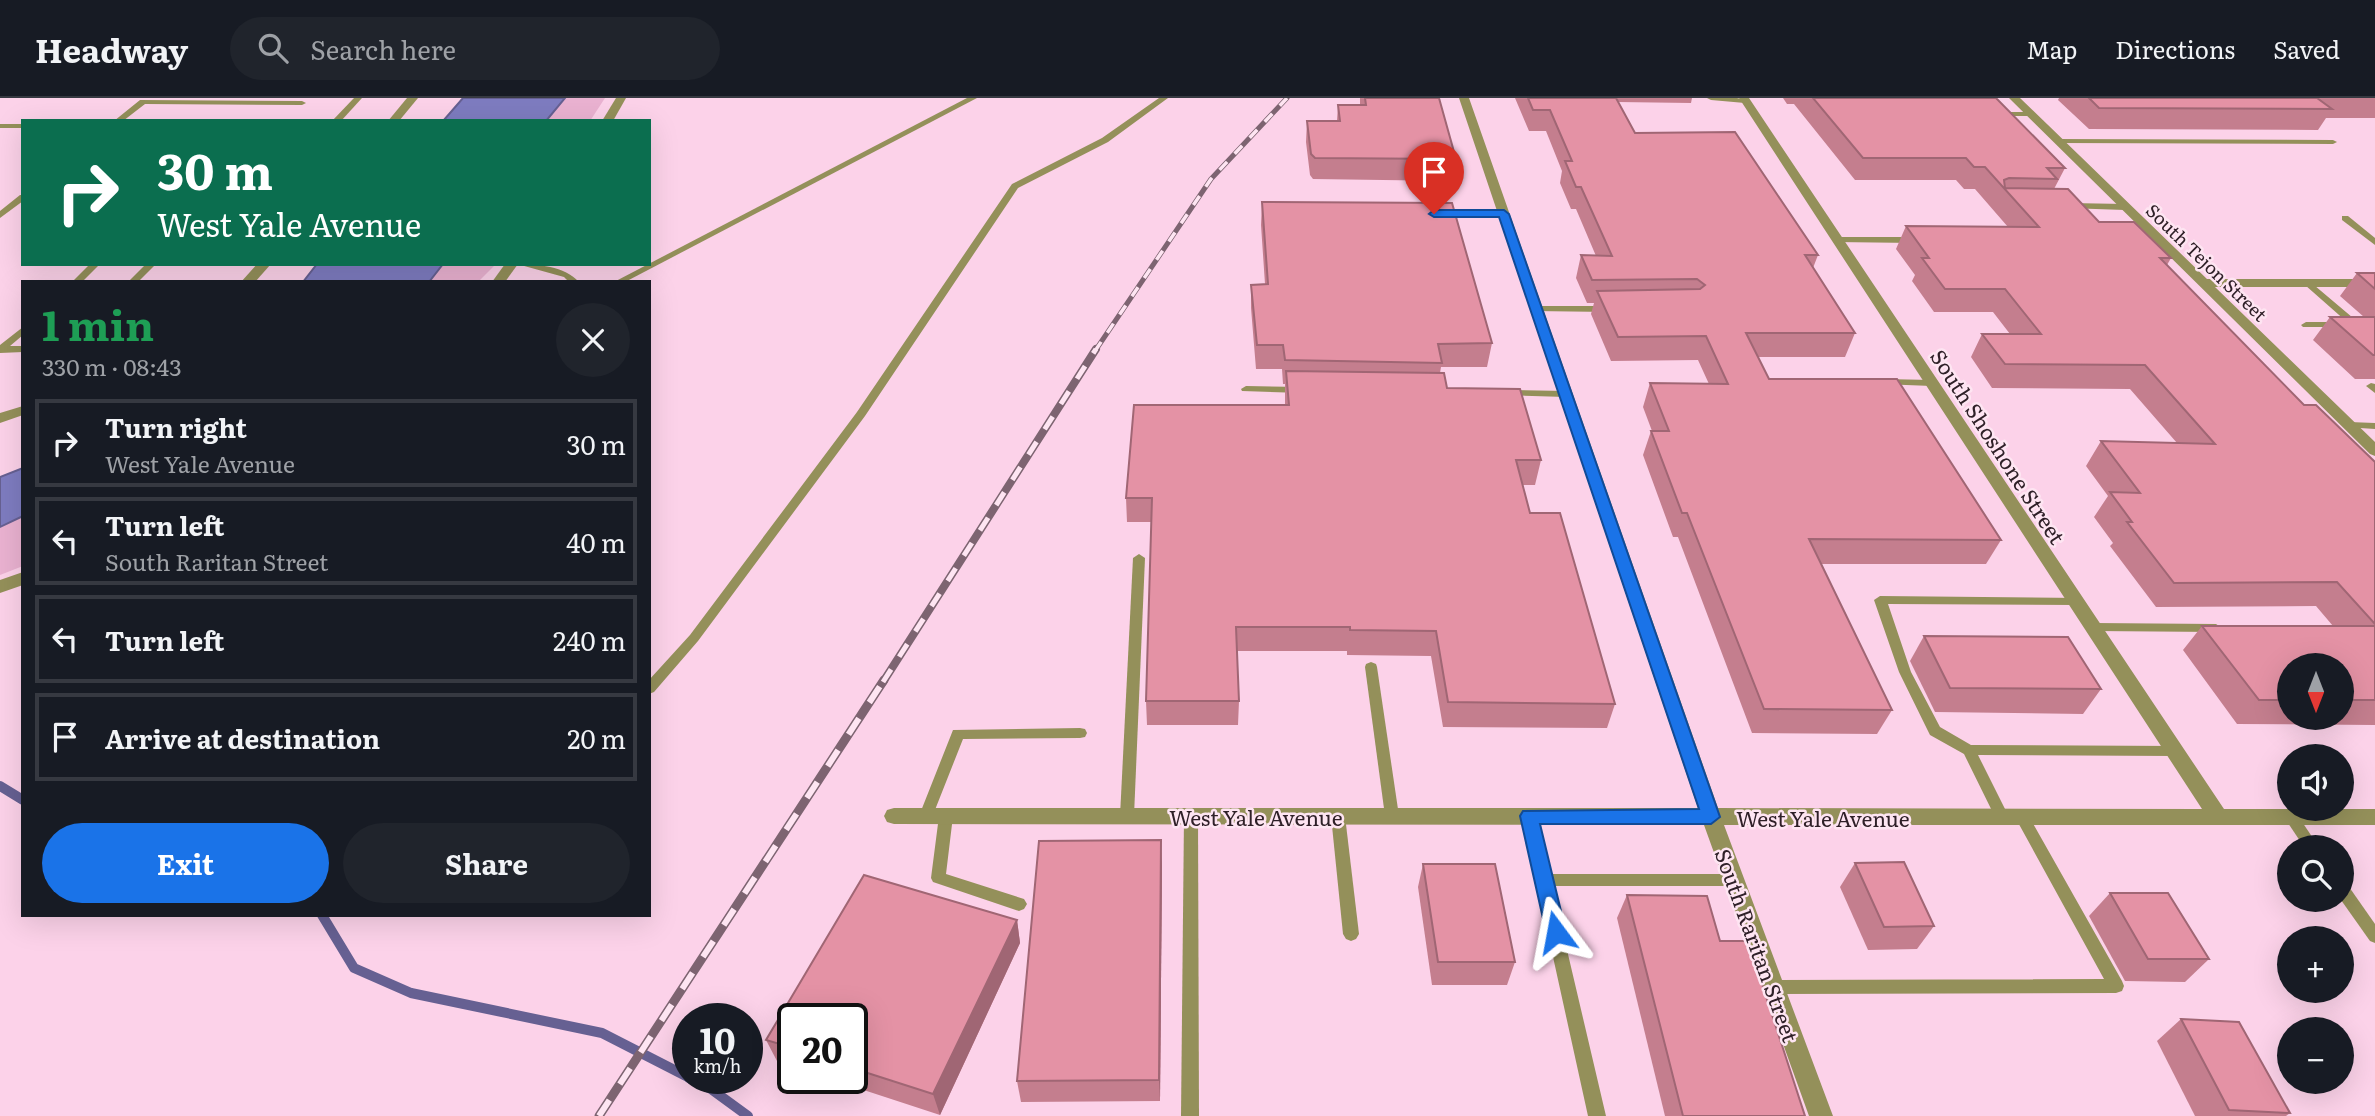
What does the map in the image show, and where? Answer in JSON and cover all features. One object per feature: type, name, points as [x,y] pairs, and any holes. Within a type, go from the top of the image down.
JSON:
[{"type":"street","points":[[395,119],[413,98]]},
{"type":"street","points":[[608,119],[621,98]]},
{"type":"street","name":"South Raritan Street","points":[[1464,98],[1711,817],[1821,1116]]},
{"type":"street","name":"South Tejon Street","points":[[2014,98],[2375,451]]},
{"type":"street","name":"South Shoshone Street","points":[[1744,99],[2219,817]]},
{"type":"street","points":[[249,280],[263,266]]},
{"type":"street","points":[[500,280],[510,266]]},
{"type":"street","points":[[2203,283],[2375,283]]},
{"type":"street","points":[[0,418],[21,411]]},
{"type":"street","points":[[0,587],[21,579]]},
{"type":"street","name":"West Yale Avenue","points":[[894,816],[2277,817]]},
{"type":"street","name":"West Yale Avenue","points":[[2354,817],[2375,817]]},
{"type":"lane","points":[[338,119],[358,98]]},
{"type":"lane","points":[[651,265],[973,98]]},
{"type":"lane","points":[[651,687],[694,638],[862,414],[1015,187],[1105,140],[1164,98]]},
{"type":"lane","points":[[1711,98],[1712,101],[1744,99]]},
{"type":"lane","points":[[121,119],[145,100],[302,103]]},
{"type":"lane","points":[[1990,114],[2030,114]]},
{"type":"lane","points":[[0,126],[21,126]]},
{"type":"lane","points":[[2058,141],[2333,142]]},
{"type":"lane","points":[[0,215],[21,199]]},
{"type":"lane","points":[[2062,206],[2125,206]]},
{"type":"lane","points":[[1427,214],[1504,214]]},
{"type":"lane","points":[[2345,218],[2375,242]]},
{"type":"lane","points":[[1838,240],[1927,240]]},
{"type":"lane","points":[[78,280],[94,266]]},
{"type":"lane","points":[[134,280],[150,266]]},
{"type":"lane","points":[[529,266],[567,275],[573,280]]},
{"type":"lane","points":[[622,280],[649,266]]},
{"type":"lane","points":[[2306,325],[2356,325],[2308,283]]},
{"type":"lane","points":[[1536,309],[1620,309]]},
{"type":"lane","points":[[1,349],[21,332]]},
{"type":"lane","points":[[1,349],[21,349]]},
{"type":"lane","points":[[1877,382],[1932,383]]},
{"type":"lane","points":[[1246,389],[1315,390]]},
{"type":"lane","points":[[1496,393],[1566,394]]},
{"type":"lane","points":[[2349,425],[2375,426]]},
{"type":"lane","points":[[1126,816],[1139,558]]},
{"type":"lane","points":[[1774,988],[2116,986],[1969,750],[1935,731],[1905,672],[1880,600],[2076,601]]},
{"type":"lane","points":[[2094,627],[2227,628]]},
{"type":"lane","points":[[1371,667],[1392,816]]},
{"type":"lane","points":[[1018,904],[938,878],[936,816],[958,734],[1080,733]]},
{"type":"lane","points":[[1969,750],[2175,751]]},
{"type":"lane","points":[[1190,1116],[1191,816]]},
{"type":"lane","points":[[1338,816],[1351,934]]},
{"type":"lane","points":[[1529,816],[1597,1116]]},
{"type":"lane","points":[[1544,880],[1735,880]]},
{"type":"lane","points":[[2354,906],[2375,936]]},
{"type":"shaded area","points":[[463,98],[565,98],[548,119],[445,119]]},
{"type":"shaded area","points":[[565,98],[605,98],[591,119],[548,119]]},
{"type":"shaded area","points":[[315,266],[441,266],[431,280],[305,280]]},
{"type":"shaded area","points":[[441,266],[494,266],[480,280],[431,280]]},
{"type":"shaded area","points":[[21,469],[21,517],[0,527],[0,477]]},
{"type":"shaded area","points":[[21,517],[21,567],[0,575],[0,527]]},
{"type":"building","points":[[1365,98],[1439,98],[1456,159],[1315,158],[1311,154],[1307,121],[1340,121],[1338,105],[1366,105]]},
{"type":"building","points":[[1528,98],[1616,98],[1635,133],[1735,132],[1818,255],[1805,255],[1855,333],[1746,333],[1769,379],[1897,379],[2001,540],[1809,539],[1892,710],[1764,709],[1687,513],[1682,513],[1651,431],[1669,431],[1650,383],[1728,384],[1706,336],[1618,337],[1597,291],[1700,289],[1705,285],[1697,279],[1592,280],[1581,255],[1612,256],[1581,187],[1576,187],[1565,161],[1572,161],[1550,110],[1533,110]]},
{"type":"building","points":[[1813,98],[1996,98],[2065,168],[2047,168],[2057,179],[2009,178],[2004,180],[2005,188],[2068,189],[2099,222],[2134,222],[2171,258],[2160,258],[2304,405],[2316,405],[2375,462],[2375,624],[2337,582],[2174,583],[2127,522],[2132,522],[2110,492],[2140,493],[2101,441],[2215,444],[2145,365],[2005,364],[1982,334],[2041,334],[2005,289],[1945,289],[1922,258],[1929,258],[1906,226],[2039,227],[1985,167],[1974,167],[1966,158],[1863,158]]},
{"type":"building","points":[[2089,98],[2317,98],[2332,109],[2099,108]]},
{"type":"building","points":[[1262,202],[1452,203],[1492,343],[1438,344],[1442,363],[1285,360],[1283,345],[1257,345],[1251,285],[1268,284]]},
{"type":"building","points":[[2357,273],[2375,273],[2375,289]]},
{"type":"building","points":[[2330,317],[2375,317],[2375,355],[2373,355]]},
{"type":"building","points":[[1286,371],[1444,373],[1447,388],[1520,389],[1541,460],[1516,460],[1530,513],[1560,513],[1615,704],[1448,702],[1436,631],[1350,630],[1350,627],[1236,627],[1239,701],[1146,701],[1152,498],[1126,498],[1134,405],[1289,405]]},
{"type":"building","points":[[2202,626],[2375,626],[2375,700],[2354,700],[2354,653],[2277,653],[2277,700],[2259,700]]},
{"type":"building","points":[[1924,636],[2068,637],[2101,689],[1950,688]]},
{"type":"building","points":[[1161,840],[1159,1080],[1017,1081],[1039,841]]},
{"type":"building","points":[[1904,862],[1934,926],[1884,927],[1855,863]]},
{"type":"building","points":[[1423,864],[1495,864],[1515,962],[1438,962]]},
{"type":"building","points":[[864,875],[1017,920],[933,1094],[868,1073],[868,1003],[788,1003]]},
{"type":"building","points":[[2110,893],[2168,893],[2209,959],[2148,959]]},
{"type":"building","points":[[1627,895],[1707,896],[1720,941],[1748,941],[1805,1116],[1683,1116]]},
{"type":"building","points":[[2181,1019],[2239,1022],[2290,1113],[2229,1110]]},
{"type":"building","points":[[777,1021],[777,1043],[766,1040]]},
{"type":"waterway","points":[[0,786],[21,799]]},
{"type":"waterway","points":[[323,917],[354,968],[411,993],[602,1033],[672,1069]]},
{"type":"waterway","points":[[718,1094],[748,1116]]},
{"type":"railway","points":[[1095,351],[1211,179],[1287,98]]},
{"type":"railway","points":[[883,682],[1096,349]]},
{"type":"railway","points":[[599,1116],[884,680]]},
{"type":"route","points":[[1434,214],[1504,214],[1711,817],[1529,816],[1556,932]]}]
